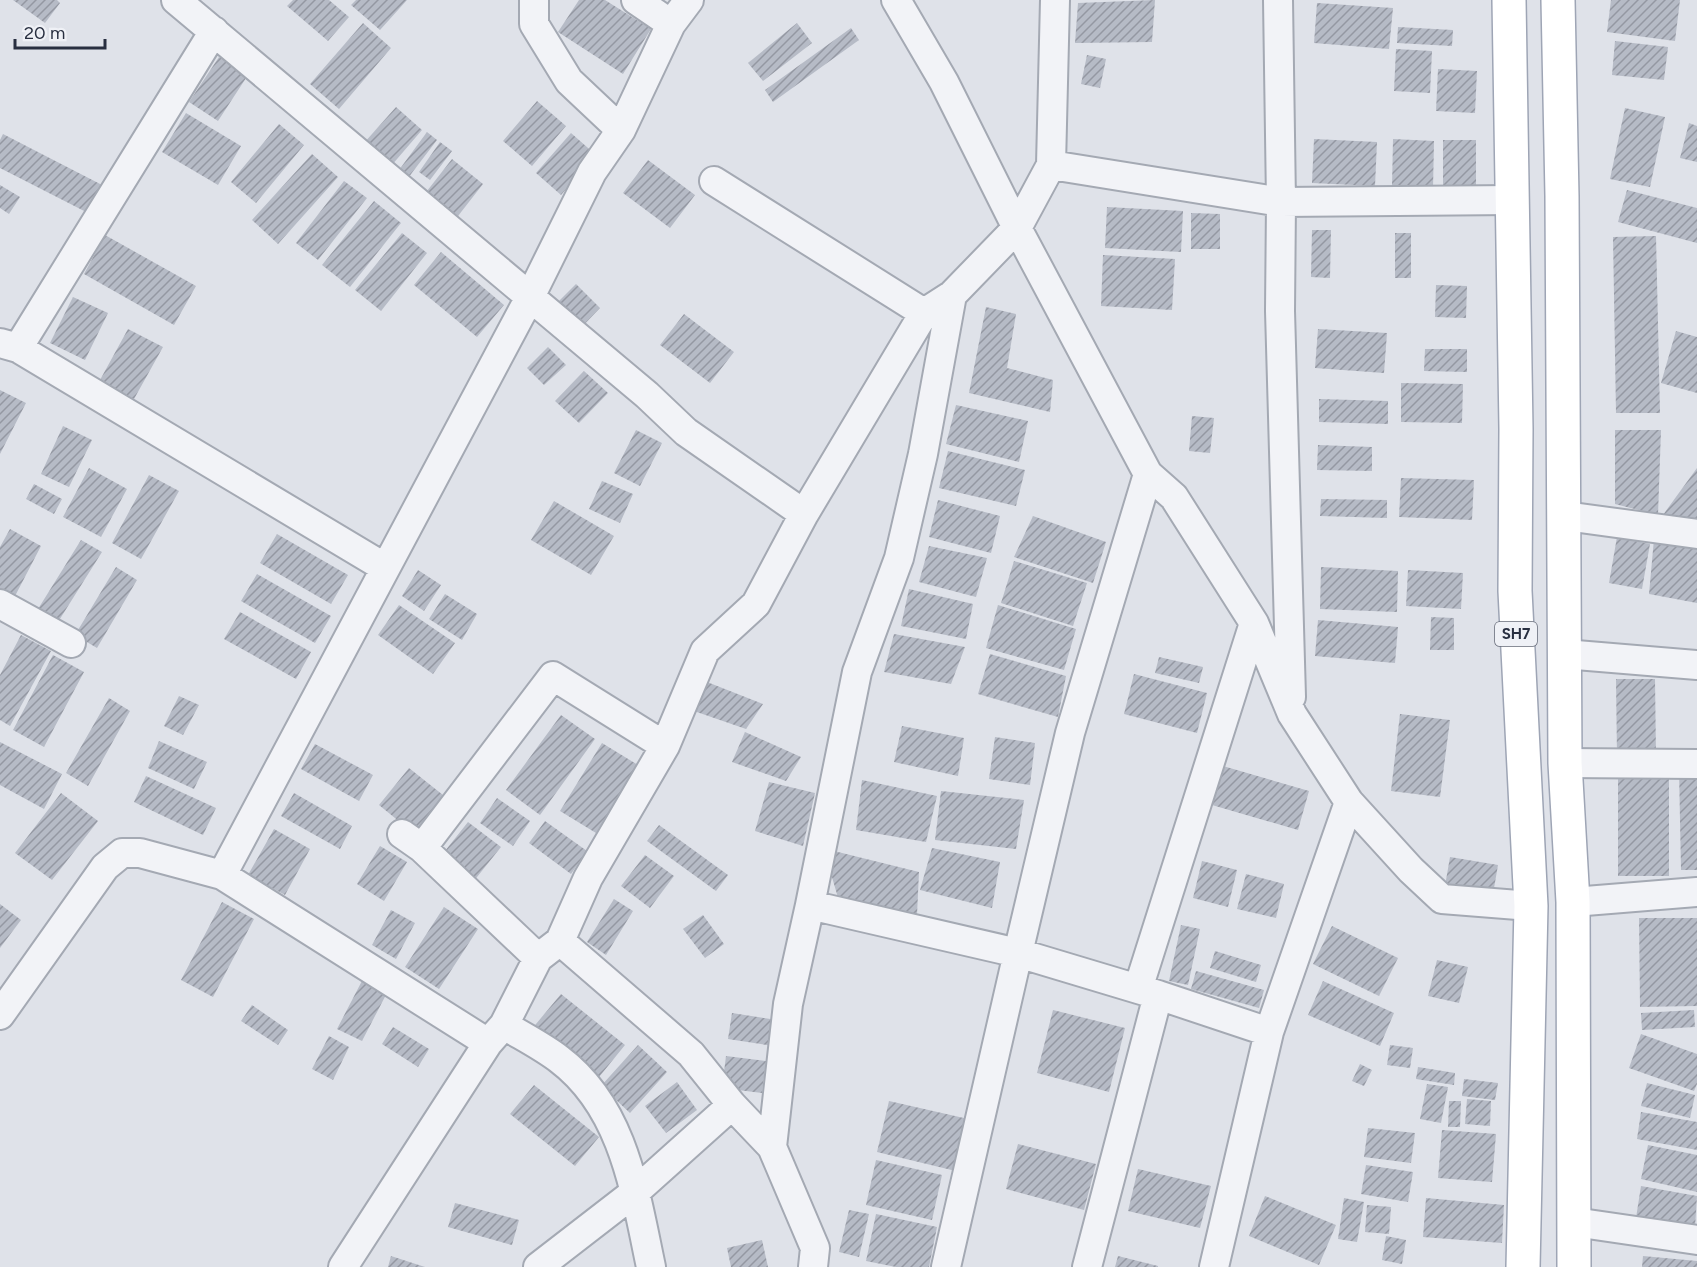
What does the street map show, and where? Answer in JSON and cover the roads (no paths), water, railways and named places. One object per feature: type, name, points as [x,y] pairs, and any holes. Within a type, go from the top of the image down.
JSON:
[{"type":"main road","name":"SH7","points":[[1509,0],[1516,429],[1515,591],[1531,906],[1523,1267]]},
{"type":"main road","points":[[1558,0],[1565,516],[1565,763],[1573,902],[1574,1267]]},
{"type":"street","points":[[176,0],[647,394],[686,432],[804,514]]},
{"type":"street","points":[[534,0],[534,24],[569,81],[621,130]]},
{"type":"street","points":[[636,0],[671,24]]},
{"type":"street","points":[[222,875],[384,567],[530,297],[592,172],[621,130],[671,24],[689,0]]},
{"type":"street","points":[[896,0],[944,82],[1017,228],[1148,474],[1174,496],[1254,623],[1292,714],[1349,802],[1411,870],[1442,898],[1531,906]]},
{"type":"street","points":[[344,1267],[496,1034],[538,958],[560,941],[588,878],[665,746],[705,651],[756,604],[804,514],[924,313],[952,295],[1017,228],[1051,165],[1055,0]]},
{"type":"street","points":[[1278,0],[1280,311],[1292,714]]},
{"type":"street","points":[[214,31],[9,345],[384,567]]},
{"type":"street","points":[[1051,165],[1281,202],[1513,200]]},
{"type":"street","points":[[714,181],[924,313]]},
{"type":"street","points":[[772,1147],[788,1004],[857,672],[902,546],[923,454],[952,295]]},
{"type":"street","points":[[946,1267],[1046,826],[1070,733],[1148,474]]},
{"type":"street","points":[[1565,516],[1697,534]]},
{"type":"street","points":[[0,604],[71,643]]},
{"type":"street","points":[[1087,1267],[1148,992],[1254,623]]},
{"type":"street","points":[[1564,654],[1697,665]]},
{"type":"street","points":[[538,958],[412,841],[553,676],[665,746]]},
{"type":"street","points":[[1565,763],[1697,764]]},
{"type":"street","points":[[1215,1267],[1269,1032],[1349,802]]},
{"type":"street","points":[[0,1015],[105,867],[122,854],[140,853],[222,875],[496,1034],[560,1059],[597,1099],[614,1125],[635,1192],[651,1267]]},
{"type":"street","points":[[1573,902],[1697,892]]},
{"type":"street","points":[[810,905],[1018,952],[1269,1032]]},
{"type":"street","points":[[560,941],[691,1054],[732,1105],[772,1147],[815,1248],[813,1267]]},
{"type":"street","points":[[538,1267],[635,1192],[732,1105]]},
{"type":"street","points":[[1574,1222],[1697,1240]]}]
